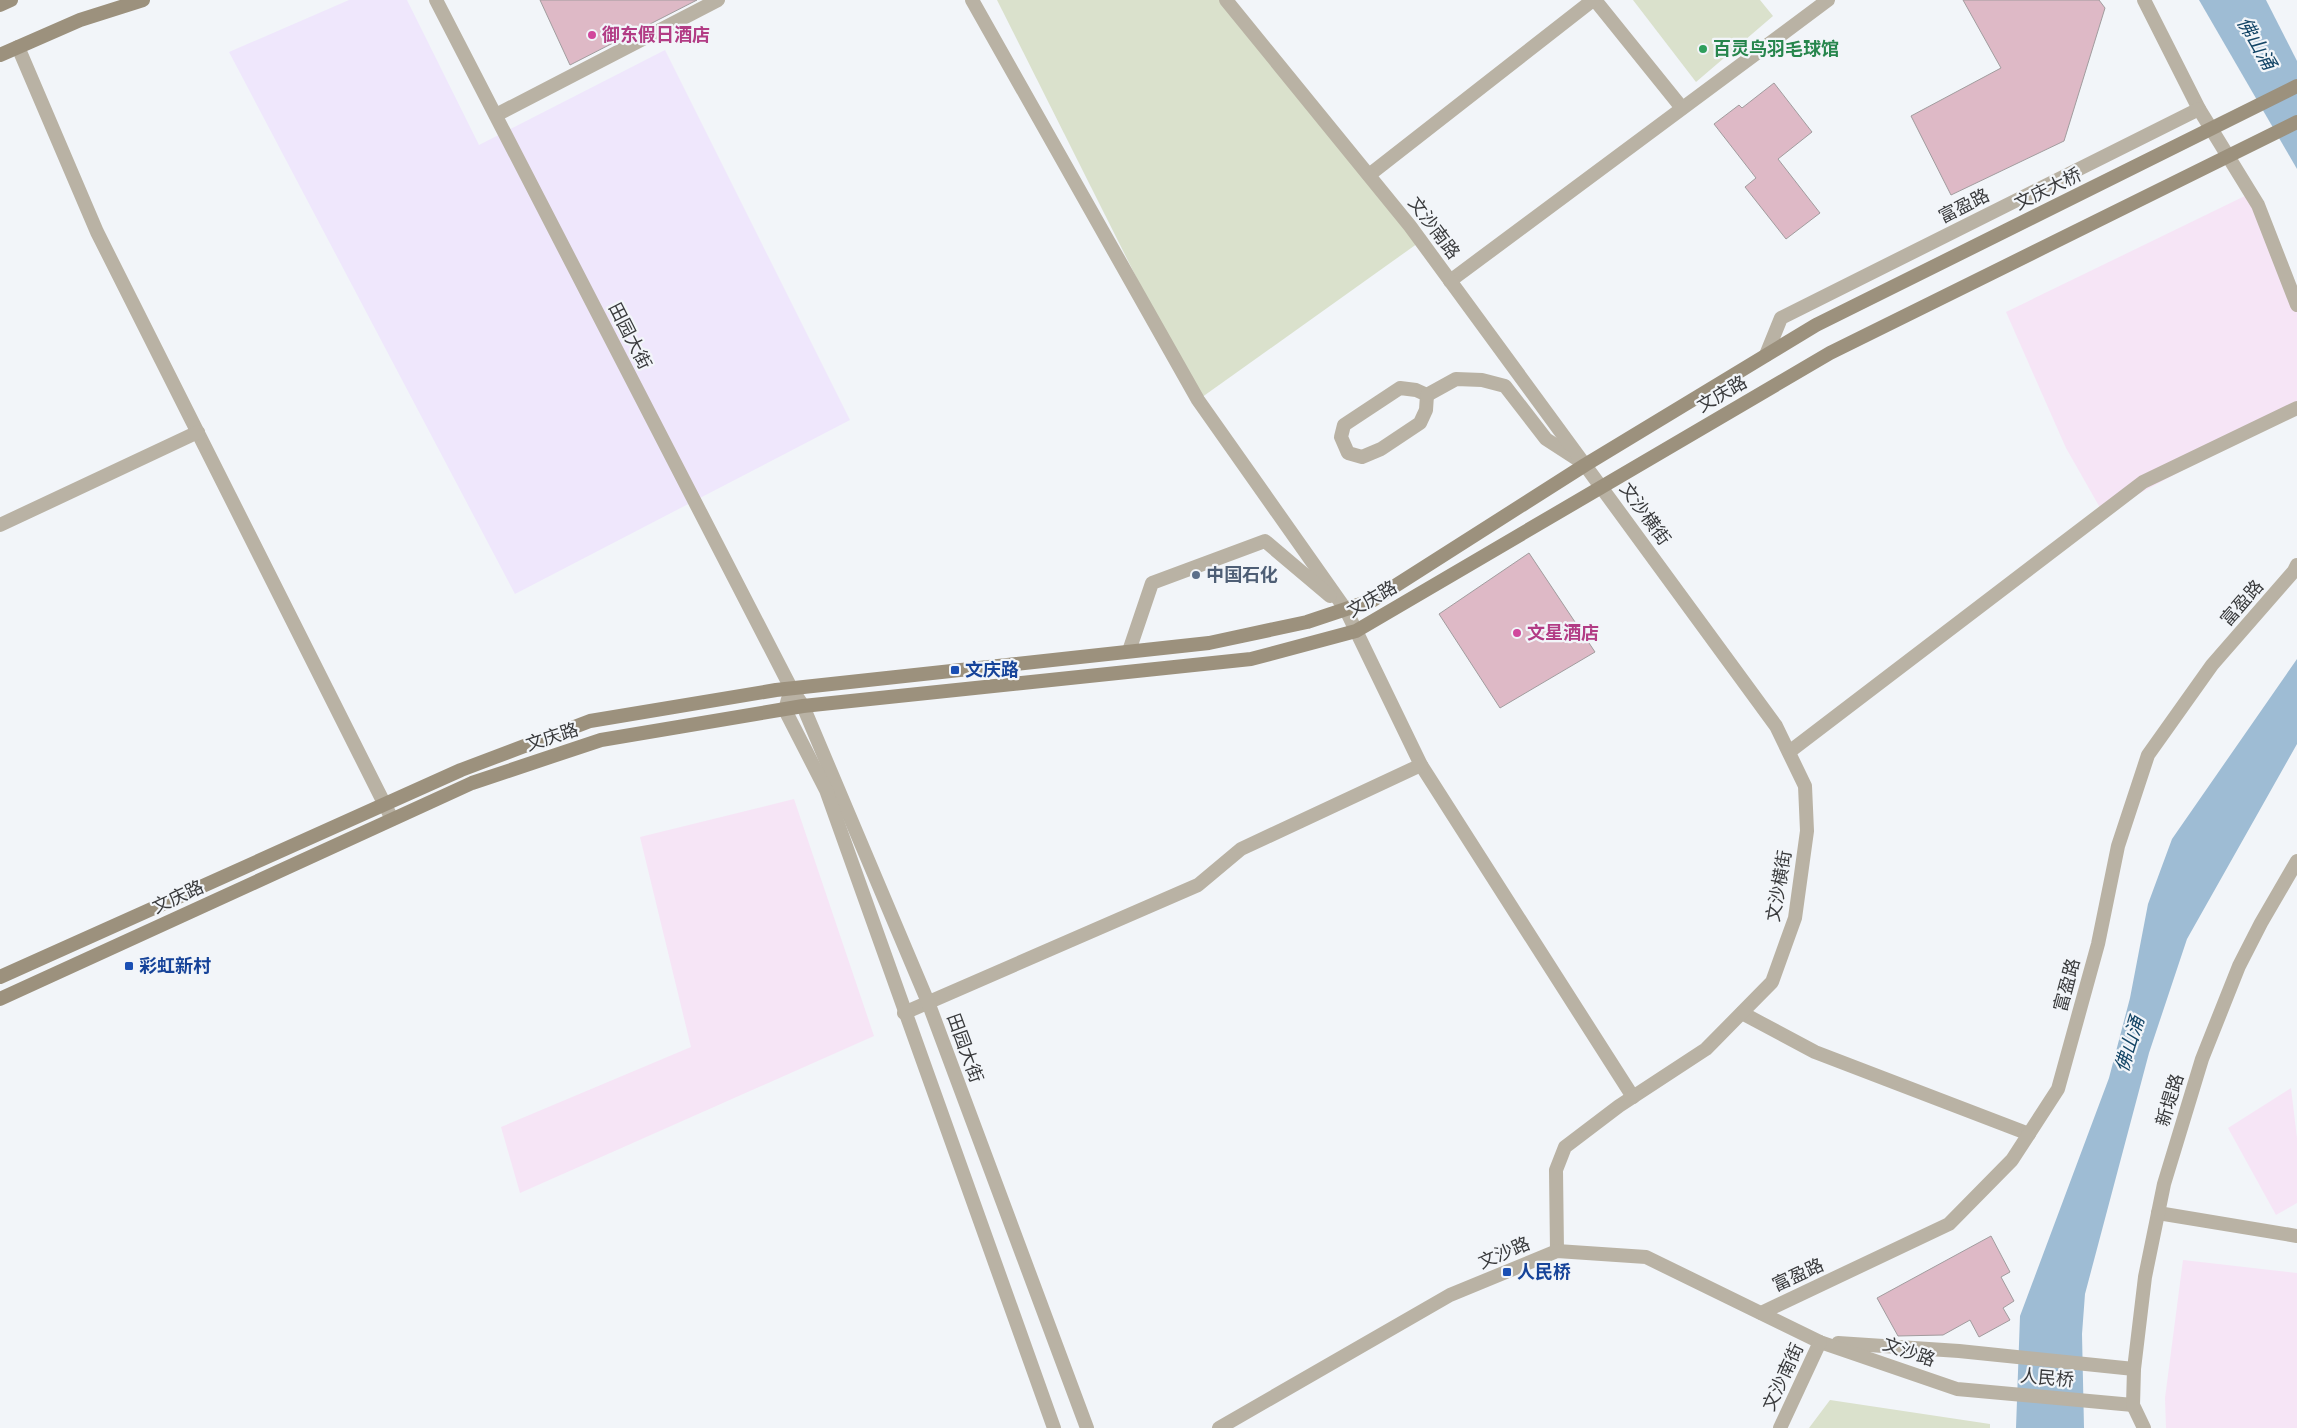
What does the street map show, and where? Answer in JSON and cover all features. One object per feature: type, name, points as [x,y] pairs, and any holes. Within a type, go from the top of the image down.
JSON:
[{"type":"main road","points":[[0,5],[11,0]]},
{"type":"main road","points":[[0,55],[80,20],[143,0]]},
{"type":"main road","name":"文庆大桥","points":[[1816,325],[2297,86]]},
{"type":"main road","name":"文庆路","points":[[0,999],[472,783],[601,740],[803,706],[1251,659],[1356,631],[1830,353],[2297,122]]},
{"type":"main road","name":"文庆路","points":[[0,977],[461,770],[590,721],[791,688],[1209,642],[1307,622],[1346,610],[1373,600],[1586,465],[1816,325]]},
{"type":"street","name":"田园大街","points":[[436,0],[791,688],[803,706],[928,1002],[1087,1428]]},
{"type":"street","points":[[496,116],[718,0]]},
{"type":"street","points":[[972,0],[1198,400],[1346,610],[1421,765],[1633,1096]]},
{"type":"street","name":"文沙南路","points":[[1226,0],[1368,174],[1450,281],[1601,486]]},
{"type":"street","points":[[1368,174],[1594,0],[1682,108]]},
{"type":"street","points":[[1450,281],[1828,0]]},
{"type":"street","points":[[2144,0],[2199,109],[2258,206],[2297,305]]},
{"type":"street","points":[[18,47],[97,232],[392,819]]},
{"type":"street","name":"富盈路","points":[[1766,355],[1781,318],[2199,109]]},
{"type":"street","points":[[1427,395],[1456,379],[1482,380],[1505,386],[1546,439],[1586,465]]},
{"type":"street","points":[[1400,388],[1416,390],[1427,395],[1426,410],[1420,423],[1381,449],[1362,457],[1348,453],[1341,437],[1344,425],[1400,388]]},
{"type":"street","points":[[1789,752],[2143,482],[2297,408]]},
{"type":"street","points":[[0,525],[198,432]]},
{"type":"street","name":"文沙横街","points":[[1557,1251],[1556,1170],[1565,1147],[1633,1096],[1706,1049],[1772,982],[1795,918],[1807,831],[1805,786],[1776,726],[1601,486]]},
{"type":"street","points":[[1129,652],[1152,583],[1265,541],[1346,610]]},
{"type":"street","name":"富盈路","points":[[1761,1313],[1949,1224],[2012,1160],[2058,1090],[2098,944],[2118,846],[2148,755],[2212,665],[2294,571],[2297,565]]},
{"type":"street","points":[[791,688],[785,710],[826,790],[904,1013],[1054,1428]]},
{"type":"street","points":[[904,1013],[1198,885],[1241,849],[1421,765]]},
{"type":"street","name":"新堤路","points":[[2133,1405],[2134,1368],[2145,1277],[2164,1184],[2202,1059],[2239,966],[2261,922],[2297,861]]},
{"type":"street","points":[[1742,1013],[1815,1052],[2029,1134]]},
{"type":"street","points":[[2158,1213],[2297,1236]]},
{"type":"street","name":"文沙路","points":[[1219,1428],[1450,1295],[1557,1251],[1646,1257],[1820,1342],[1957,1389]]},
{"type":"street","name":"文沙路","points":[[1820,1342],[1959,1351]]},
{"type":"street","name":"文沙南街","points":[[1780,1428],[1820,1342]]},
{"type":"street","name":"人民桥","points":[[1959,1351],[2134,1368]]},
{"type":"street","name":"人民桥","points":[[1957,1389],[2133,1405]]},
{"type":"street","points":[[2133,1405],[2144,1428]]},
{"type":"shaded area","points":[[349,0],[407,0],[479,145],[665,50],[850,420],[515,594],[229,52]]},
{"type":"shaded area","points":[[2251,193],[2297,305],[2297,409],[2103,513],[2066,448],[2006,312]]},
{"type":"shaded area","points":[[794,799],[874,1036],[520,1193],[501,1127],[691,1047],[640,837]]},
{"type":"shaded area","points":[[2291,1088],[2297,1138],[2297,1203],[2276,1215],[2228,1128]]},
{"type":"shaded area","points":[[2183,1260],[2297,1273],[2297,1428],[2166,1428],[2165,1398]]},
{"type":"green space","points":[[997,0],[1226,0],[1421,241],[1198,400]]},
{"type":"green space","name":"百灵鸟羽毛球馆","points":[[1633,0],[1760,0],[1773,16],[1696,82]]},
{"type":"green space","points":[[1830,1400],[1990,1424],[1990,1428],[1809,1428]]},
{"type":"water","name":"佛山涌","points":[[2199,0],[2266,0],[2297,61],[2297,169]]},
{"type":"water","name":"佛山涌","points":[[2297,659],[2297,744],[2187,939],[2149,1053],[2085,1294],[2082,1334],[2084,1428],[2016,1428],[2020,1316],[2109,1078],[2130,998],[2148,904],[2172,839]]},
{"type":"building","name":"御东假日酒店","points":[[540,0],[697,0],[570,65]]},
{"type":"building","points":[[1963,0],[2099,0],[2105,8],[2064,141],[1951,195],[1911,116],[2001,68]]},
{"type":"building","points":[[1774,83],[1812,132],[1778,159],[1820,213],[1786,239],[1745,187],[1756,178],[1714,124],[1739,105],[1742,108]]},
{"type":"building","name":"文星酒店","points":[[1529,553],[1595,652],[1500,708],[1439,614]]},
{"type":"building","points":[[1991,1236],[2010,1272],[2001,1277],[2014,1301],[2003,1308],[2010,1320],[1979,1337],[1970,1320],[1943,1335],[1898,1336],[1877,1298]]},
{"type":"place","name":"御东假日酒店","points":[[592,35]]},
{"type":"place","name":"百灵鸟羽毛球馆","points":[[1703,49]]},
{"type":"place","name":"中国石化","points":[[1196,575]]},
{"type":"place","name":"文星酒店","points":[[1517,633]]},
{"type":"place","name":"文庆路","points":[[955,670]]},
{"type":"place","name":"彩虹新村","points":[[129,966]]},
{"type":"place","name":"人民桥","points":[[1507,1272]]}]
